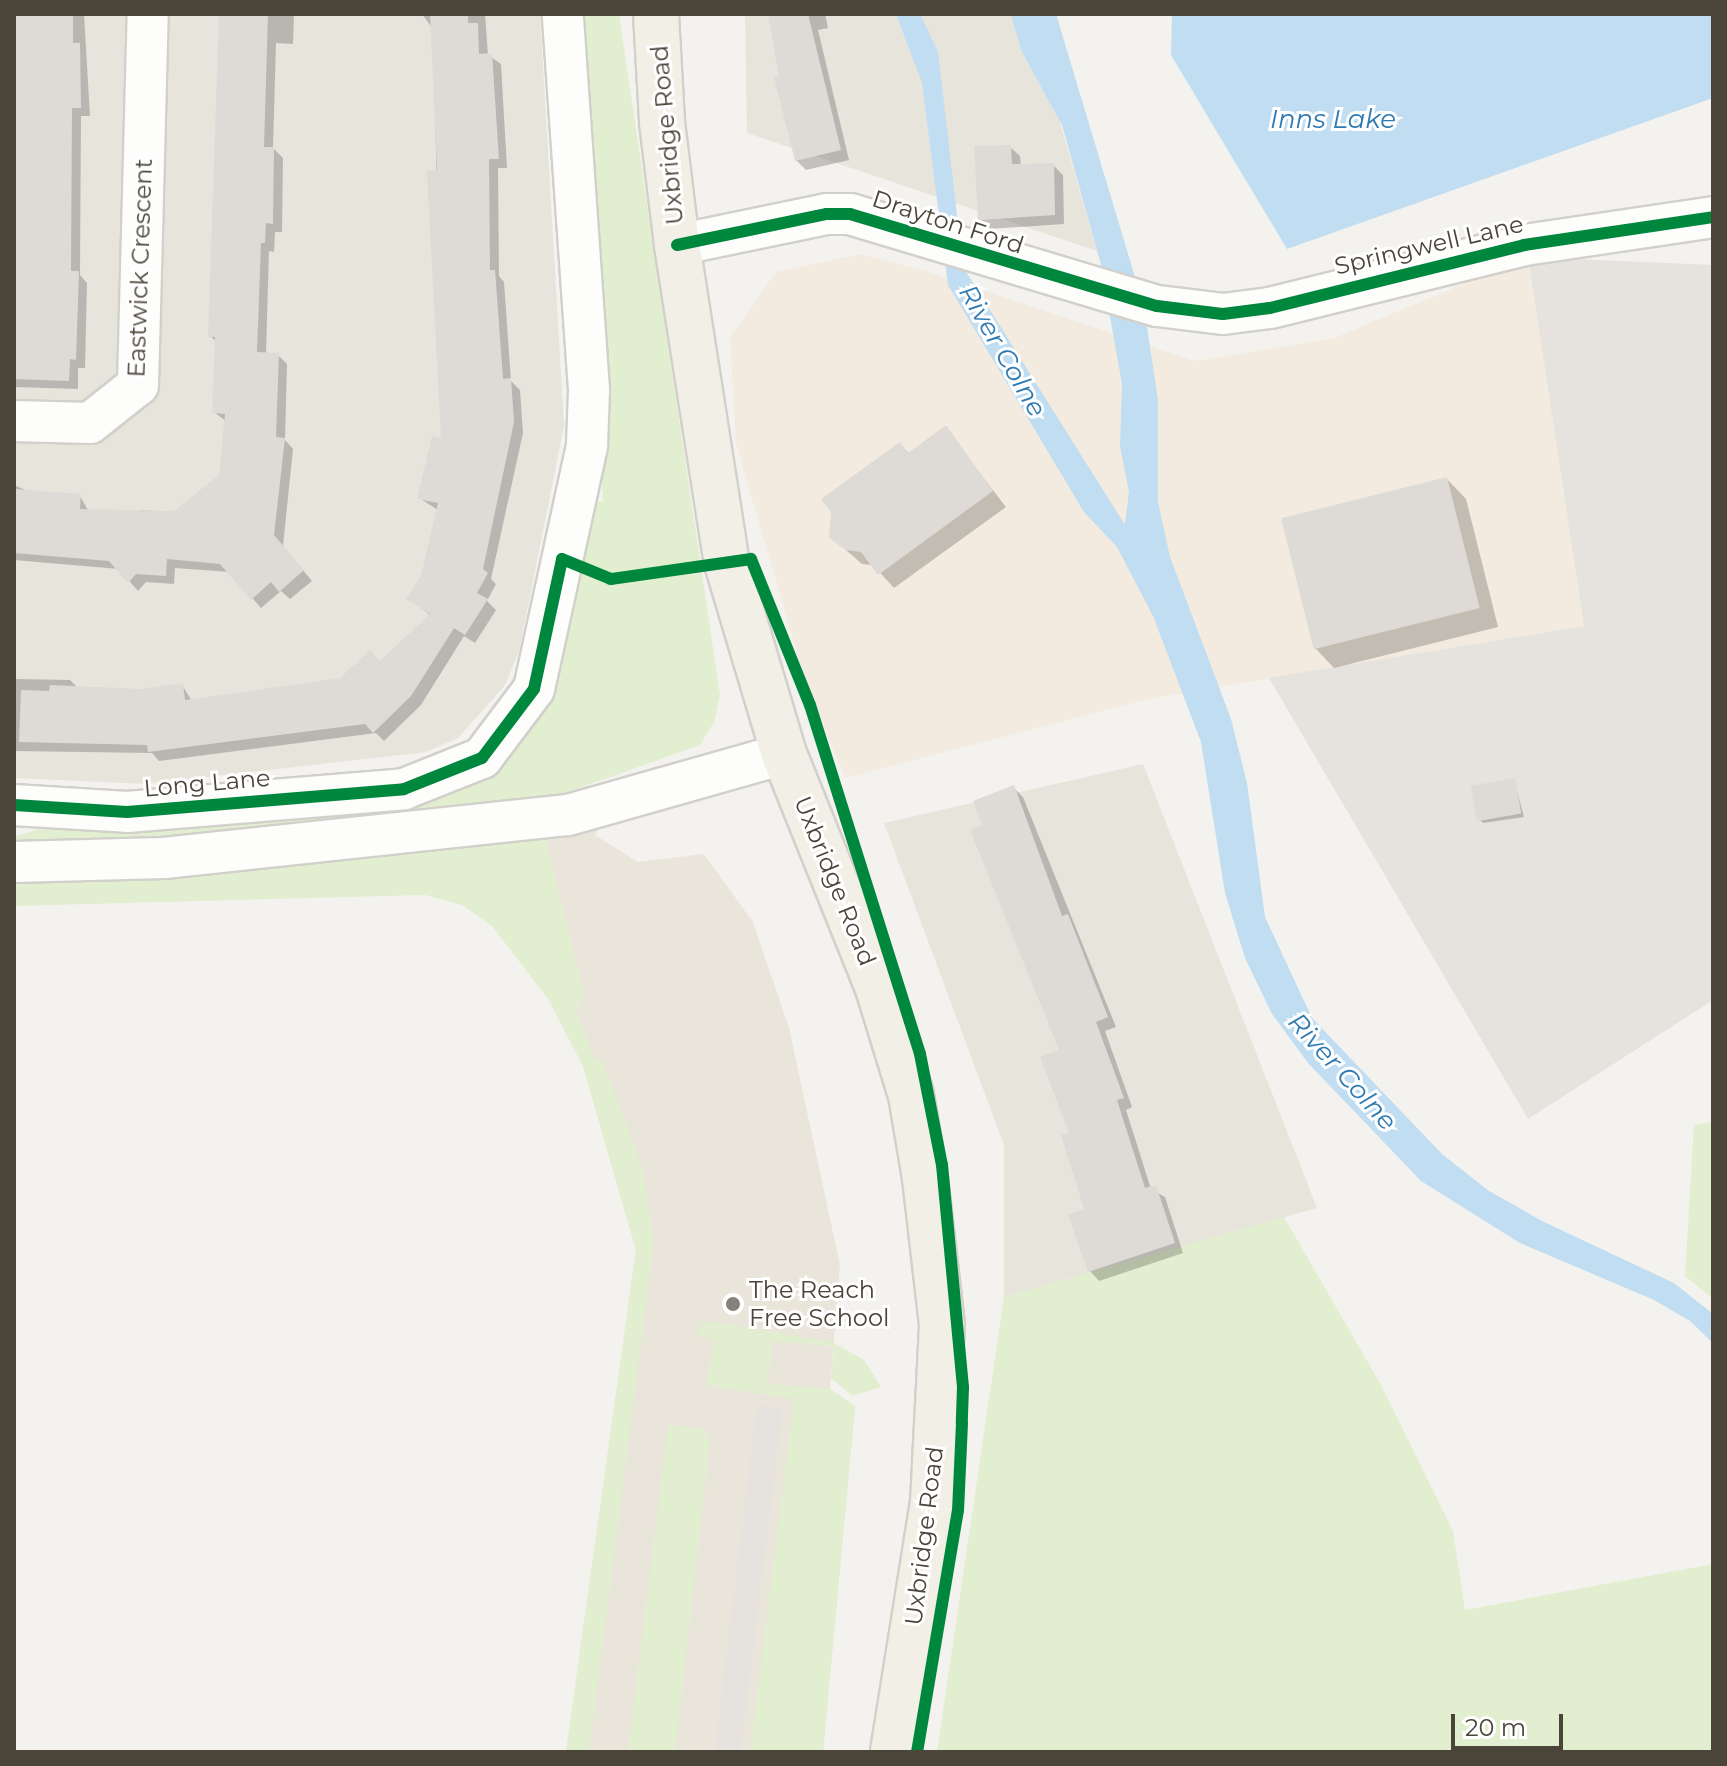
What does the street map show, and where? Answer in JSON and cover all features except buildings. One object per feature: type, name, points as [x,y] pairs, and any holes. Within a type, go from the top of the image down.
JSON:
[{"type":"main road","name":"Uxbridge Road","points":[[656,14],[662,122],[677,245],[727,563],[784,754],[878,988],[911,1095],[936,1261],[942,1325],[933,1502],[893,1752]]},
{"type":"street","name":"Eastwick Crescent","points":[[14,421],[90,423],[138,385],[148,14]]},
{"type":"street","name":"Long Lane","points":[[14,805],[127,812],[404,789],[482,758],[534,689],[587,445],[589,390],[563,14]]},
{"type":"street","name":"Drayton Ford","points":[[677,245],[705,244],[827,214],[880,221],[969,253],[1157,306]]},
{"type":"street","name":"Springwell Lane","points":[[1157,306],[1223,314],[1270,308],[1524,245],[1713,217]]},
{"type":"street","points":[[14,862],[164,858],[568,815],[784,754]]},
{"type":"shaded area","points":[[14,14],[540,14],[564,426],[519,651],[505,685],[458,738],[426,752],[146,784],[14,778]]},
{"type":"shaded area","points":[[745,14],[1029,14],[1097,251],[747,133]]},
{"type":"shaded area","points":[[860,254],[926,271],[1195,361],[1334,338],[1528,257],[1584,626],[1149,699],[845,778],[805,680],[736,444],[730,337],[776,272]]},
{"type":"shaded area","points":[[1528,257],[1713,265],[1713,1000],[1528,1119],[1269,678],[1584,626]]},
{"type":"shaded area","points":[[1143,764],[1317,1208],[1004,1297],[1004,1145],[884,823]]},
{"type":"shaded area","name":"The Reach Free School","points":[[600,824],[595,835],[638,862],[704,854],[753,922],[789,1028],[840,1265],[830,1389],[855,1406],[823,1752],[566,1752],[636,1250],[583,1066],[548,998],[520,839]]},
{"type":"shaded area","points":[[757,1405],[783,1408],[741,1752],[714,1752]]},
{"type":"green space","points":[[573,14],[619,14],[720,695],[714,722],[700,745],[557,796],[469,816],[14,853],[14,837],[46,827],[169,829],[440,796],[501,759],[591,503],[603,501]]},
{"type":"green space","points":[[533,830],[545,838],[585,998],[576,1009],[595,1060],[601,1058],[642,1166],[654,1241],[589,1752],[566,1752],[636,1250],[583,1066],[548,999],[492,926],[462,905],[425,895],[14,906],[14,873],[214,865],[239,870]]},
{"type":"green space","points":[[1713,1122],[1713,1299],[1685,1276],[1694,1125]]},
{"type":"green space","points":[[1284,1217],[1381,1385],[1453,1531],[1465,1610],[1713,1564],[1713,1752],[937,1752],[1004,1297]]},
{"type":"green space","points":[[712,1321],[834,1343],[864,1360],[881,1387],[852,1396],[831,1378],[834,1347],[772,1341],[768,1384],[830,1389],[855,1406],[823,1752],[750,1752],[794,1399],[706,1385],[715,1339],[697,1336],[701,1324]]},
{"type":"green space","points":[[668,1425],[701,1428],[710,1441],[675,1752],[628,1752]]},
{"type":"water","name":"River Colne","points":[[896,14],[920,14],[938,52],[963,267],[1125,525],[1129,492],[1120,446],[1122,384],[1100,261],[1062,125],[1021,50],[1011,14],[1056,14],[1144,307],[1158,400],[1158,502],[1170,557],[1231,719],[1247,783],[1265,917],[1312,1018],[1442,1154],[1489,1191],[1544,1222],[1674,1283],[1713,1314],[1713,1343],[1690,1321],[1654,1300],[1520,1243],[1421,1181],[1308,1063],[1272,1014],[1245,958],[1225,893],[1201,742],[1153,616],[1117,547],[1084,512],[948,285],[922,83]]},
{"type":"water","name":"Inns Lake","points":[[1172,14],[1713,14],[1713,98],[1287,249],[1171,55]]},
{"type":"cycle path","points":[[677,245],[827,214],[850,214],[1157,306],[1223,314],[1270,308],[1524,245],[1713,217]]},
{"type":"cycle path","points":[[14,805],[127,812],[404,789],[482,758],[534,689],[562,559],[611,579],[751,559],[810,705],[920,1054],[942,1165],[963,1387],[962,1423],[958,1510],[917,1752]]},
{"type":"place","name":"The Reach Free School","points":[[733,1304]]}]
